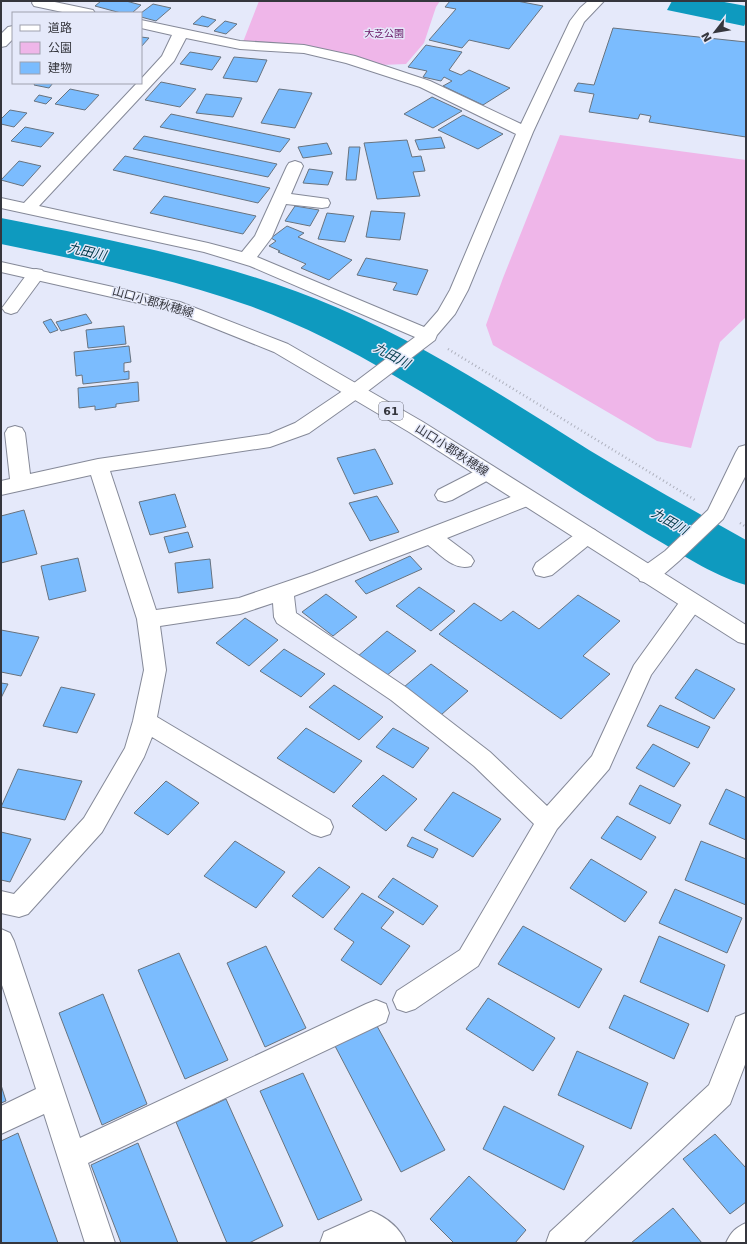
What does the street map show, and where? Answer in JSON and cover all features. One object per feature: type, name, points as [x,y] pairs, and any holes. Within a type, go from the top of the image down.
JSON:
[{"type":"street","points":[[1,488],[98,466],[270,440],[302,428],[357,390],[426,338],[446,314],[459,290],[525,132],[578,21],[585,11],[597,1]]},
{"type":"street","points":[[37,6],[81,12]]},
{"type":"street","points":[[142,24],[240,45],[304,49],[350,59],[425,84],[525,132]]},
{"type":"street","points":[[1,43],[12,31]]},
{"type":"street","points":[[28,208],[169,58],[181,32]]},
{"type":"street","points":[[246,259],[263,237],[295,166]]},
{"type":"street","points":[[280,198],[322,203]]},
{"type":"street","points":[[1,203],[208,248],[246,259],[426,338]]},
{"type":"street","name":"山口小郡秋穂線","points":[[1,267],[174,306],[281,348],[357,390],[588,535],[691,603],[746,636]]},
{"type":"street","points":[[11,308],[36,274]]},
{"type":"street","points":[[15,433],[21,484]]},
{"type":"street","points":[[648,575],[672,556],[717,512],[745,457],[746,452]]},
{"type":"street","points":[[1,902],[19,906],[93,825],[136,750],[145,721],[155,670],[148,619],[98,466]]},
{"type":"street","points":[[445,495],[487,472]]},
{"type":"street","points":[[148,619],[240,606],[320,579],[528,498]]},
{"type":"street","points":[[544,569],[588,535]]},
{"type":"street","points":[[431,536],[463,561]]},
{"type":"street","points":[[283,592],[285,617],[399,694],[482,759],[548,822]]},
{"type":"street","points":[[406,1000],[469,958],[548,822],[601,762],[642,671],[691,603]]},
{"type":"street","points":[[145,721],[320,827]]},
{"type":"street","points":[[1,941],[100,1243]]},
{"type":"street","points":[[72,1156],[376,1013]]},
{"type":"street","points":[[561,1243],[720,1094],[746,1026]]},
{"type":"street","points":[[1,1120],[52,1096]]},
{"type":"street","points":[[335,1243],[370,1226],[392,1243]]},
{"type":"street","points":[[741,1243],[746,1238]]},
{"type":"path","points":[[426,338],[717,512]]},
{"type":"green space","name":"大芝公園","points":[[259,1],[440,1],[436,7],[424,43],[406,64],[381,65],[243,42]]},
{"type":"green space","points":[[560,135],[746,160],[746,317],[720,342],[691,448],[657,441],[493,345],[486,325],[503,278]]},
{"type":"water","points":[[672,1],[719,1],[746,6],[746,22],[744,26],[667,10]]},
{"type":"building","points":[[101,1],[126,1],[141,5],[133,12],[117,12],[95,6]]},
{"type":"building","points":[[450,1],[517,1],[543,6],[509,49],[469,40],[462,48],[429,40],[456,9],[445,7]]},
{"type":"building","points":[[153,4],[171,8],[156,21],[142,17],[142,12]]},
{"type":"building","points":[[202,16],[216,20],[208,27],[193,24]]},
{"type":"building","points":[[225,21],[237,24],[226,34],[214,31]]},
{"type":"building","points":[[613,28],[746,42],[746,137],[649,122],[651,116],[640,114],[638,119],[589,112],[594,94],[574,91],[578,83],[594,85]]},
{"type":"building","points":[[142,37],[149,38],[142,46]]},
{"type":"building","points":[[426,45],[462,52],[449,70],[461,75],[469,70],[510,88],[483,105],[443,86],[452,81],[444,77],[441,81],[423,77],[427,71],[408,67]]},
{"type":"building","points":[[190,52],[221,57],[212,70],[180,64]]},
{"type":"building","points":[[234,57],[267,60],[257,82],[223,78]]},
{"type":"building","points":[[161,82],[196,89],[180,107],[145,100]]},
{"type":"building","points":[[34,84],[52,84],[49,88]]},
{"type":"building","points":[[70,89],[99,95],[85,110],[55,104]]},
{"type":"building","points":[[279,89],[312,93],[295,128],[261,123]]},
{"type":"building","points":[[206,94],[242,98],[233,117],[196,113]]},
{"type":"building","points":[[39,95],[52,98],[46,104],[34,101]]},
{"type":"building","points":[[432,97],[462,111],[433,128],[404,114]]},
{"type":"building","points":[[10,110],[27,113],[14,127],[1,124],[1,119]]},
{"type":"building","points":[[171,114],[290,139],[280,152],[160,127]]},
{"type":"building","points":[[463,115],[503,134],[478,149],[438,130]]},
{"type":"building","points":[[25,127],[54,133],[41,147],[11,141]]},
{"type":"building","points":[[144,136],[277,164],[268,177],[133,149]]},
{"type":"building","points":[[441,137],[445,148],[419,150],[415,140]]},
{"type":"building","points":[[407,140],[412,157],[421,156],[425,171],[413,172],[420,196],[377,199],[364,143]]},
{"type":"building","points":[[327,143],[332,154],[303,158],[298,147]]},
{"type":"building","points":[[349,147],[360,147],[356,180],[346,180]]},
{"type":"building","points":[[125,156],[270,188],[258,203],[113,170]]},
{"type":"building","points":[[19,161],[41,166],[23,186],[1,180]]},
{"type":"building","points":[[309,169],[333,172],[328,185],[303,183]]},
{"type":"building","points":[[164,196],[256,216],[243,234],[150,213]]},
{"type":"building","points":[[295,206],[319,210],[310,226],[285,221]]},
{"type":"building","points":[[371,211],[405,213],[400,240],[366,237]]},
{"type":"building","points":[[327,213],[354,216],[345,242],[318,239]]},
{"type":"building","points":[[287,226],[304,233],[298,237],[352,260],[329,280],[301,268],[306,264],[278,252],[280,251],[269,246],[276,241],[271,238]]},
{"type":"building","points":[[366,258],[428,270],[417,295],[393,290],[397,283],[357,275]]},
{"type":"building","points":[[86,314],[92,323],[61,331],[56,322]]},
{"type":"building","points":[[51,319],[58,330],[50,333],[43,322]]},
{"type":"building","points":[[124,326],[126,344],[88,348],[86,330]]},
{"type":"building","points":[[129,346],[131,362],[124,363],[124,372],[129,371],[129,379],[83,384],[82,375],[76,376],[74,352]]},
{"type":"building","points":[[138,382],[139,401],[116,404],[116,407],[95,410],[95,406],[79,408],[78,388]]},
{"type":"building","points":[[375,449],[393,484],[354,494],[337,458]]},
{"type":"building","points":[[175,494],[186,527],[150,535],[139,502]]},
{"type":"building","points":[[377,496],[399,532],[370,541],[349,503]]},
{"type":"building","points":[[24,510],[37,554],[1,563],[1,516]]},
{"type":"building","points":[[188,532],[193,547],[169,553],[164,537]]},
{"type":"building","points":[[410,556],[422,569],[366,594],[355,581]]},
{"type":"building","points":[[78,558],[86,591],[49,600],[41,566]]},
{"type":"building","points":[[210,559],[213,588],[178,593],[175,563]]},
{"type":"building","points":[[419,587],[455,611],[431,631],[396,606]]},
{"type":"building","points":[[326,594],[357,617],[333,636],[302,612]]},
{"type":"building","points":[[578,595],[620,621],[583,656],[610,674],[561,719],[439,634],[474,603],[501,621],[513,611],[539,629]]},
{"type":"building","points":[[245,618],[278,640],[249,666],[216,643]]},
{"type":"building","points":[[1,630],[39,637],[21,676],[1,672]]},
{"type":"building","points":[[387,631],[416,651],[385,677],[357,657]]},
{"type":"building","points":[[284,649],[325,674],[301,697],[260,671]]},
{"type":"building","points":[[431,664],[468,691],[441,715],[404,687]]},
{"type":"building","points":[[696,669],[735,689],[714,719],[675,698]]},
{"type":"building","points":[[1,683],[8,684],[1,698]]},
{"type":"building","points":[[334,685],[383,717],[359,740],[309,707]]},
{"type":"building","points":[[61,687],[95,694],[77,733],[43,726]]},
{"type":"building","points":[[660,705],[710,727],[698,748],[647,726]]},
{"type":"building","points":[[306,728],[362,761],[334,793],[277,758]]},
{"type":"building","points":[[393,728],[429,748],[413,768],[376,747]]},
{"type":"building","points":[[653,744],[690,763],[674,787],[636,768]]},
{"type":"building","points":[[18,769],[82,781],[65,820],[1,807]]},
{"type":"building","points":[[383,775],[417,799],[386,831],[352,806]]},
{"type":"building","points":[[166,781],[199,803],[168,835],[134,813]]},
{"type":"building","points":[[640,785],[681,805],[670,824],[629,804]]},
{"type":"building","points":[[726,789],[746,798],[746,840],[709,824]]},
{"type":"building","points":[[453,792],[501,819],[473,857],[424,830]]},
{"type":"building","points":[[617,816],[656,837],[641,860],[601,838]]},
{"type":"building","points":[[1,832],[31,839],[10,882],[1,880]]},
{"type":"building","points":[[412,837],[438,849],[433,858],[407,846]]},
{"type":"building","points":[[235,841],[285,872],[256,908],[204,876]]},
{"type":"building","points":[[701,841],[746,859],[746,905],[685,880]]},
{"type":"building","points":[[591,859],[647,892],[625,922],[570,888]]},
{"type":"building","points":[[319,867],[350,887],[323,918],[292,896]]},
{"type":"building","points":[[393,878],[438,906],[423,925],[378,897]]},
{"type":"building","points":[[675,889],[742,918],[727,953],[659,923]]},
{"type":"building","points":[[362,893],[394,912],[381,928],[410,946],[381,985],[341,960],[354,942],[334,929]]},
{"type":"building","points":[[523,926],[602,969],[579,1008],[498,964]]},
{"type":"building","points":[[659,936],[725,965],[708,1012],[640,982]]},
{"type":"building","points":[[266,946],[306,1028],[265,1047],[227,963]]},
{"type":"building","points":[[179,953],[228,1060],[185,1079],[138,970]]},
{"type":"building","points":[[103,994],[147,1104],[102,1125],[59,1013]]},
{"type":"building","points":[[624,995],[689,1024],[674,1059],[609,1028]]},
{"type":"building","points":[[488,998],[555,1038],[533,1071],[466,1029]]},
{"type":"building","points":[[377,1026],[445,1150],[401,1172],[335,1046]]},
{"type":"building","points":[[577,1051],[648,1083],[631,1129],[558,1095]]},
{"type":"building","points":[[303,1073],[362,1200],[318,1220],[260,1091]]},
{"type":"building","points":[[1,1085],[6,1101],[1,1103]]},
{"type":"building","points":[[226,1099],[283,1226],[249,1243],[227,1243],[176,1122]]},
{"type":"building","points":[[504,1106],[584,1146],[564,1190],[483,1149]]},
{"type":"building","points":[[18,1133],[58,1243],[1,1243],[1,1141]]},
{"type":"building","points":[[715,1134],[746,1168],[746,1202],[730,1214],[683,1159]]},
{"type":"building","points":[[138,1143],[178,1243],[121,1243],[91,1165]]},
{"type":"building","points":[[469,1176],[526,1230],[515,1243],[454,1243],[430,1219]]},
{"type":"building","points":[[673,1208],[702,1243],[631,1243]]},
{"type":"waterway","name":"九田川","points":[[1,231],[114,255],[215,280],[262,294],[323,319],[408,362],[491,412],[613,489],[746,565]]}]
